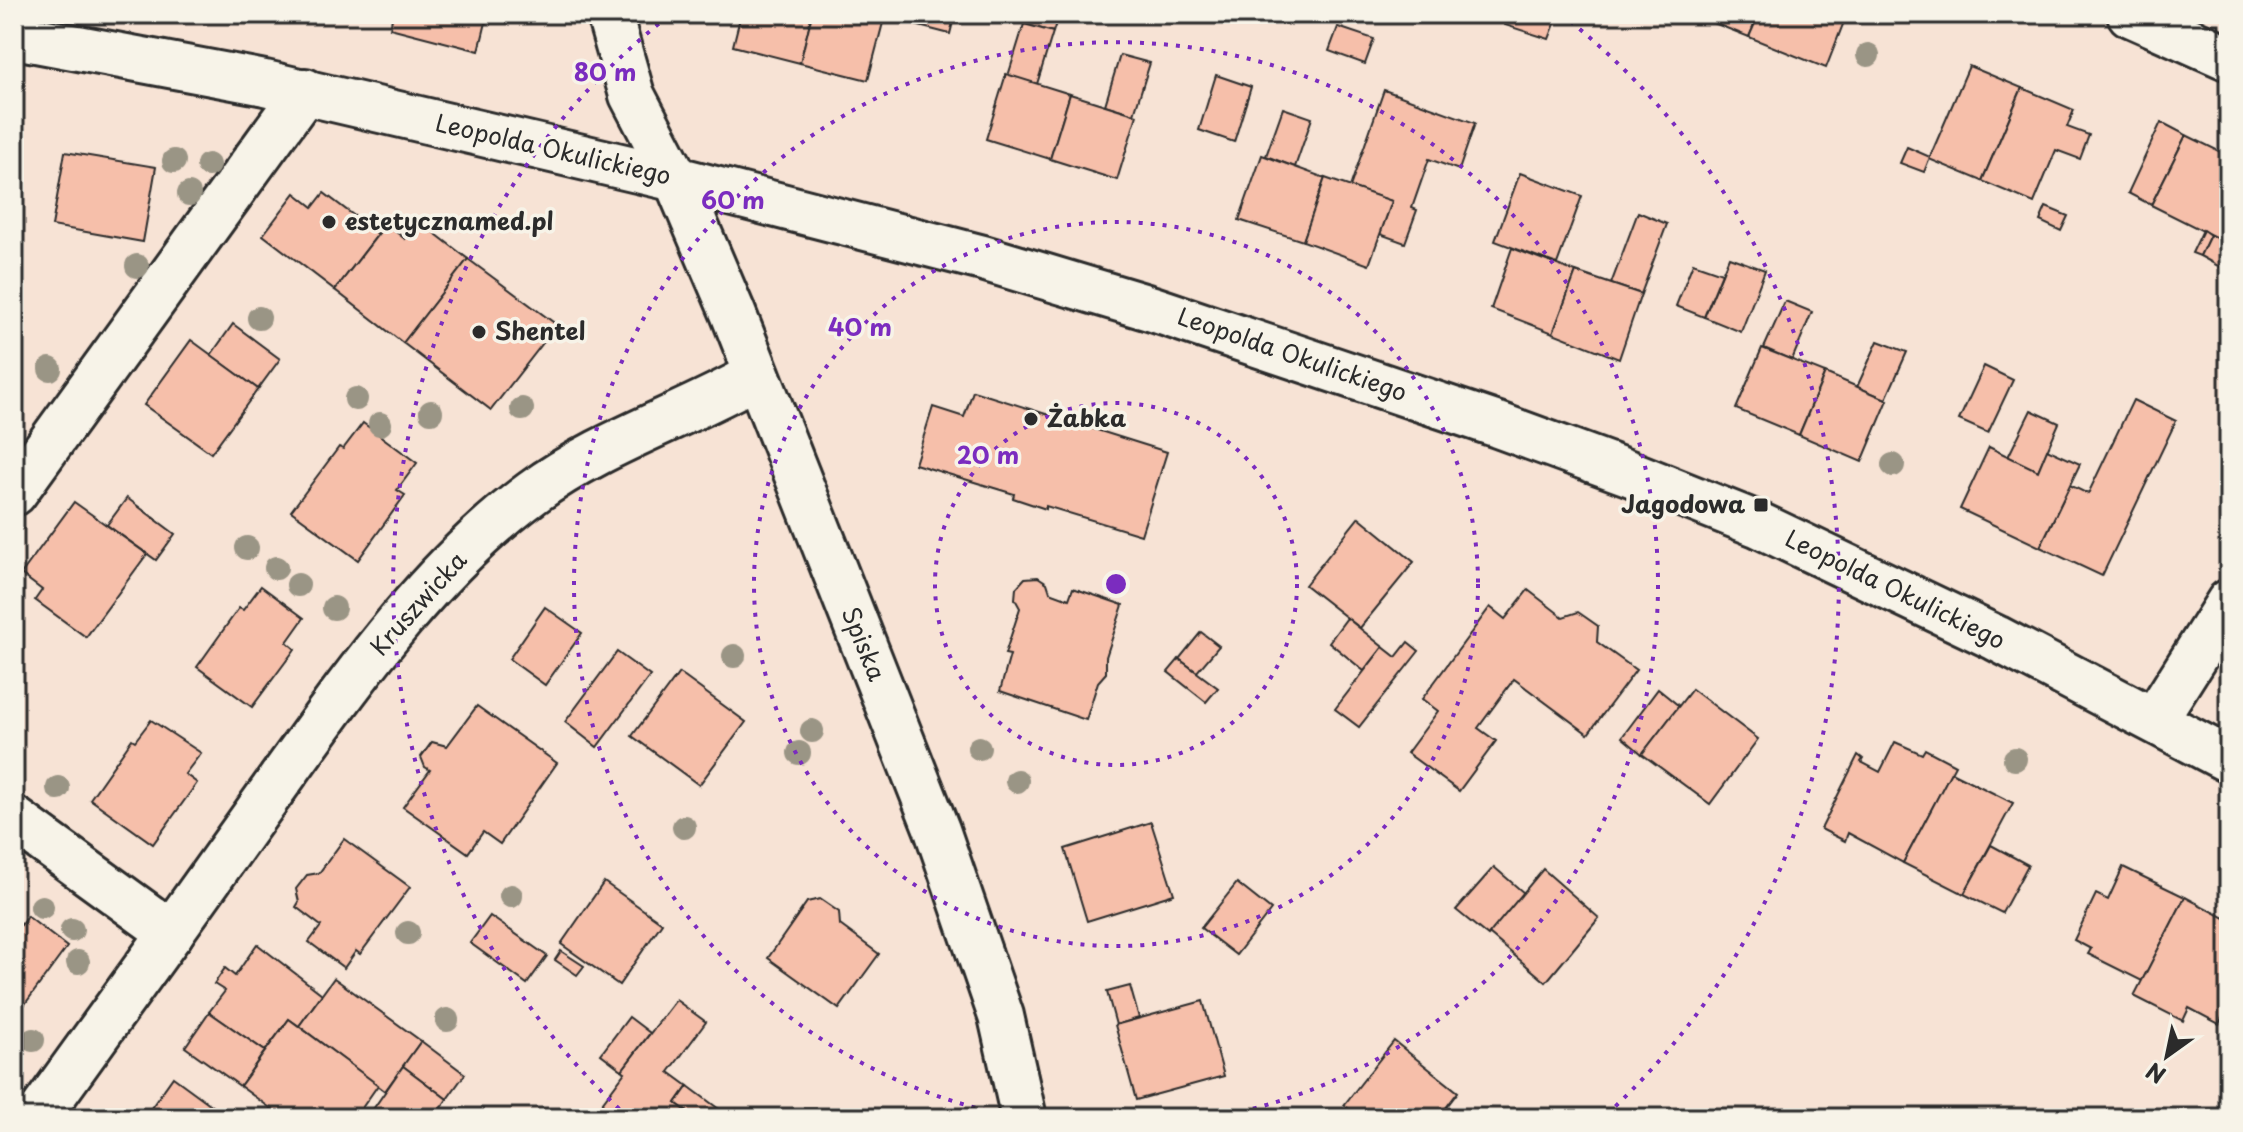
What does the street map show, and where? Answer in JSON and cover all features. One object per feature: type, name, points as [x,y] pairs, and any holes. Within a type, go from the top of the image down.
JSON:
[{"type":"street","name":"Spiska","points":[[609,14],[632,95],[676,179],[937,830],[1001,1016],[1024,1118]]},
{"type":"street","points":[[2130,14],[2229,58]]},
{"type":"street","name":"Leopolda Okulickiego","points":[[14,36],[305,91],[676,179],[968,254],[1139,305],[1556,446],[1757,524],[1996,638],[2229,760]]},
{"type":"street","points":[[14,493],[305,91]]},
{"type":"street","name":"Kruszwicka","points":[[37,1118],[422,593],[533,492],[590,456],[757,375]]},
{"type":"street","points":[[2155,719],[2229,602]]},
{"type":"street","points":[[14,819],[171,933]]},
{"type":"building","points":[[393,14],[488,14],[479,51],[390,28]]},
{"type":"building","points":[[741,14],[812,14],[800,63],[733,46]]},
{"type":"building","points":[[812,14],[885,15],[868,80],[800,63]]},
{"type":"building","points":[[918,14],[955,14],[950,34],[915,25]]},
{"type":"building","points":[[1027,14],[1059,14],[1053,32],[1024,24]]},
{"type":"building","points":[[1510,14],[1572,14],[1570,20],[1558,16],[1549,39],[1505,25]]},
{"type":"building","points":[[1691,14],[1759,14],[1749,37]]},
{"type":"building","points":[[1759,14],[1847,14],[1826,68],[1749,37]]},
{"type":"building","points":[[1024,24],[1053,32],[1037,84],[1008,76]]},
{"type":"building","points":[[1338,27],[1374,39],[1365,64],[1329,51]]},
{"type":"building","points":[[1120,55],[1150,63],[1134,114],[1105,105]]},
{"type":"building","points":[[1969,66],[2022,88],[1982,181],[1929,159]]},
{"type":"building","points":[[1006,74],[1070,94],[1050,159],[986,139]]},
{"type":"building","points":[[1216,75],[1251,87],[1234,142],[1199,130]]},
{"type":"building","points":[[2022,88],[2074,110],[2067,127],[2089,135],[2080,159],[2056,150],[2034,203],[1982,181]]},
{"type":"building","points":[[1384,90],[1475,123],[1459,170],[1429,159],[1412,208],[1417,210],[1405,243],[1380,234],[1392,201],[1350,187]]},
{"type":"building","points":[[1070,94],[1137,115],[1117,180],[1050,159]]},
{"type":"building","points":[[1283,108],[1312,118],[1295,167],[1266,156]]},
{"type":"building","points":[[2161,122],[2186,135],[2151,205],[2128,193]]},
{"type":"building","points":[[2186,135],[2229,156],[2229,244],[2151,205]]},
{"type":"building","points":[[1907,147],[1930,157],[1924,172],[1900,163]]},
{"type":"building","points":[[65,152],[156,167],[143,242],[52,226]]},
{"type":"building","points":[[1262,155],[1325,178],[1303,241],[1239,220]]},
{"type":"building","points":[[1520,173],[1582,196],[1557,264],[1495,241]]},
{"type":"building","points":[[1325,178],[1392,201],[1369,265],[1303,241]]},
{"type":"building","points":[[295,193],[313,207],[324,193],[378,234],[335,290],[263,235]]},
{"type":"building","points":[[2046,207],[2068,216],[2061,231],[2040,221]]},
{"type":"building","points":[[1638,212],[1667,224],[1641,294],[1611,284]]},
{"type":"building","points":[[419,221],[468,259],[403,343],[335,290],[386,224],[405,239]]},
{"type":"building","points":[[2203,230],[2210,235],[2200,256],[2192,253]]},
{"type":"building","points":[[2210,235],[2229,244],[2229,272],[2200,256]]},
{"type":"building","points":[[1512,248],[1576,272],[1553,333],[1491,309]]},
{"type":"building","points":[[1729,257],[1765,270],[1741,332],[1704,317]]},
{"type":"building","points":[[468,259],[557,325],[491,410],[403,343]]},
{"type":"building","points":[[1693,263],[1722,273],[1704,317],[1676,306]]},
{"type":"building","points":[[1576,272],[1641,294],[1619,359],[1553,333]]},
{"type":"building","points":[[1785,301],[1812,312],[1792,360],[1764,348]]},
{"type":"building","points":[[233,324],[280,359],[258,389],[211,355]]},
{"type":"building","points":[[191,340],[258,389],[211,453],[144,405]]},
{"type":"building","points":[[1878,341],[1907,352],[1886,399],[1857,387]]},
{"type":"building","points":[[1762,348],[1825,373],[1799,435],[1736,409]]},
{"type":"building","points":[[1984,366],[2013,380],[1988,433],[1959,420]]},
{"type":"building","points":[[1825,373],[1888,400],[1862,462],[1799,435]]},
{"type":"building","points":[[973,391],[1167,452],[1141,535],[1046,506],[1046,509],[1013,498],[1014,494],[915,464],[933,407],[964,417]]},
{"type":"building","points":[[2133,400],[2176,421],[2102,576],[2040,547],[2070,485],[2088,494]]},
{"type":"building","points":[[2031,410],[2059,423],[2038,471],[2008,457]]},
{"type":"building","points":[[363,423],[417,463],[397,490],[405,495],[358,560],[291,511],[339,447],[343,449]]},
{"type":"building","points":[[1989,447],[2038,471],[2047,449],[2080,464],[2040,547],[1960,509]]},
{"type":"building","points":[[127,498],[175,534],[156,560],[107,525]]},
{"type":"building","points":[[74,502],[147,554],[86,637],[35,600],[42,590],[21,574]]},
{"type":"building","points":[[1359,517],[1414,562],[1360,628],[1305,585]]},
{"type":"building","points":[[1038,577],[1047,583],[1050,592],[1069,599],[1073,588],[1123,605],[1106,657],[1106,673],[1098,682],[1086,720],[1000,691],[1010,655],[1005,654],[1020,608],[1015,599],[1016,588],[1025,578]]},
{"type":"building","points":[[261,586],[304,618],[287,642],[295,649],[252,707],[197,667],[239,608],[243,610]]},
{"type":"building","points":[[1528,590],[1563,617],[1578,612],[1598,626],[1597,642],[1636,670],[1588,734],[1514,679],[1478,728],[1496,741],[1459,791],[1407,753],[1438,711],[1422,699],[1490,607],[1505,619]]},
{"type":"building","points":[[545,607],[582,633],[545,685],[509,659]]},
{"type":"building","points":[[1347,618],[1383,647],[1364,671],[1329,642]]},
{"type":"building","points":[[1201,632],[1219,646],[1197,672],[1179,659]]},
{"type":"building","points":[[1408,642],[1419,651],[1359,727],[1335,709],[1383,647],[1396,657]]},
{"type":"building","points":[[617,652],[650,676],[597,747],[565,722]]},
{"type":"building","points":[[1179,659],[1218,688],[1206,702],[1168,672]]},
{"type":"building","points":[[679,673],[746,722],[699,785],[632,736]]},
{"type":"building","points":[[1658,689],[1679,706],[1642,754],[1622,737]]},
{"type":"building","points":[[1692,689],[1758,739],[1710,804],[1642,754]]},
{"type":"building","points":[[477,706],[557,763],[500,844],[483,832],[468,853],[403,807],[430,770],[425,767],[421,757],[432,742],[447,746]]},
{"type":"building","points":[[151,720],[201,753],[185,774],[197,783],[153,844],[90,799],[132,739],[135,741]]},
{"type":"building","points":[[1895,742],[1922,754],[1925,749],[1955,765],[1903,863],[1848,833],[1845,841],[1821,829],[1858,755],[1863,759],[1861,762],[1880,772]]},
{"type":"building","points":[[1951,772],[2013,803],[1964,894],[1903,863]]},
{"type":"building","points":[[1151,822],[1174,894],[1087,921],[1065,849]]},
{"type":"building","points":[[344,839],[410,887],[360,954],[356,951],[344,968],[309,942],[321,926],[296,907],[299,902],[296,889],[307,875],[319,873]]},
{"type":"building","points":[[1991,845],[2028,865],[2002,913],[1964,894]]},
{"type":"building","points":[[1494,867],[1524,893],[1488,936],[1456,910]]},
{"type":"building","points":[[2123,867],[2185,897],[2142,981],[2088,954],[2091,949],[2074,940],[2096,894],[2108,900]]},
{"type":"building","points":[[1543,869],[1599,918],[1546,982],[1489,934]]},
{"type":"building","points":[[604,882],[662,923],[619,985],[561,944]]},
{"type":"building","points":[[1237,883],[1271,910],[1236,955],[1201,928]]},
{"type":"building","points":[[2185,897],[2229,920],[2229,1004],[2219,1024],[2189,1008],[2183,1021],[2134,996]]},
{"type":"building","points":[[820,899],[839,912],[840,925],[879,954],[839,1009],[768,958],[807,902]]},
{"type":"building","points":[[27,916],[67,947],[19,1012],[14,1008],[14,920],[21,925]]},
{"type":"building","points":[[490,916],[547,956],[527,984],[470,943]]},
{"type":"building","points":[[257,944],[322,994],[299,1026],[289,1019],[265,1051],[209,1012],[225,991],[214,984],[225,968],[235,976]]},
{"type":"building","points":[[561,951],[584,966],[577,975],[555,960]]},
{"type":"building","points":[[334,978],[421,1041],[385,1091],[299,1026]]},
{"type":"building","points":[[1130,986],[1139,1018],[1116,1025],[1107,992]]},
{"type":"building","points":[[676,1000],[706,1022],[669,1072],[688,1086],[676,1103],[696,1118],[591,1118],[625,1072],[622,1070]]},
{"type":"building","points":[[1203,1001],[1224,1076],[1136,1100],[1115,1025]]},
{"type":"building","points":[[209,1012],[265,1051],[240,1086],[185,1047]]},
{"type":"building","points":[[629,1017],[650,1033],[622,1070],[601,1054]]},
{"type":"building","points":[[289,1019],[378,1085],[355,1118],[284,1118],[240,1086]]},
{"type":"building","points":[[421,1041],[465,1074],[447,1099],[403,1066]]},
{"type":"building","points":[[1394,1041],[1458,1092],[1438,1118],[1360,1118],[1344,1105]]},
{"type":"building","points":[[403,1066],[447,1099],[434,1118],[367,1118]]},
{"type":"building","points":[[173,1077],[229,1118],[144,1118]]},
{"type":"building","points":[[688,1086],[731,1118],[696,1118],[676,1103]]},
{"type":"place","name":"estetycznamed.pl","points":[[329,222]]},
{"type":"place","name":"Shentel","points":[[479,332]]},
{"type":"place","name":"Żabka","points":[[1031,419]]},
{"type":"place","name":"Jagodowa","points":[[1761,505]]}]
